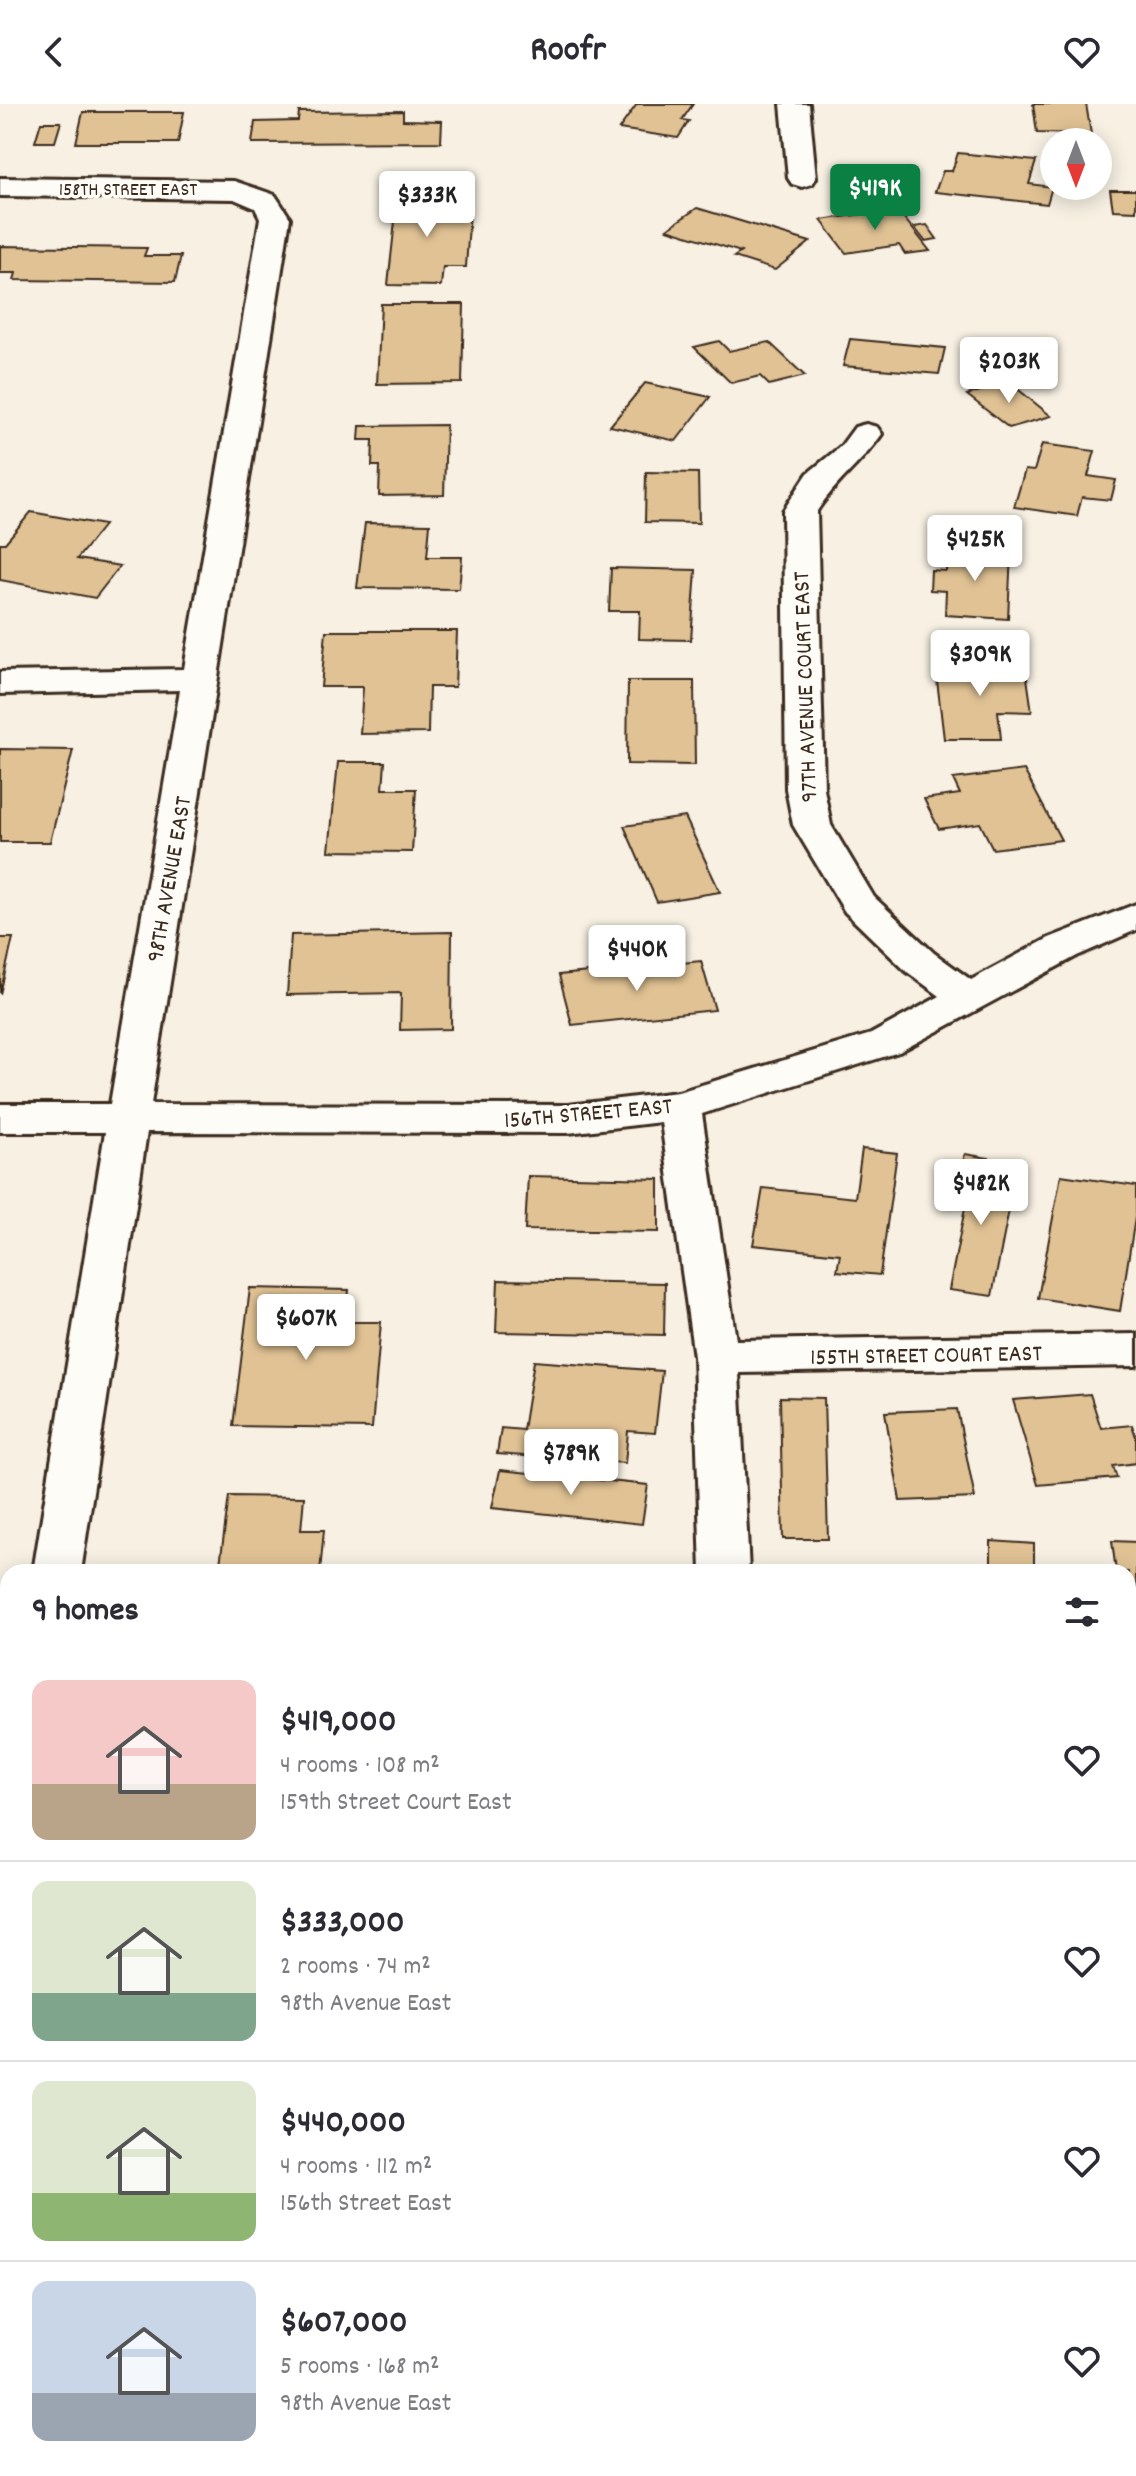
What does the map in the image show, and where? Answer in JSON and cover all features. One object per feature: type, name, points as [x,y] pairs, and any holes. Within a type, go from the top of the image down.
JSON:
[{"type":"street","points":[[795,104],[802,178]]},
{"type":"street","name":"158TH STREET EAST","points":[[0,187],[206,189],[255,195]]},
{"type":"street","name":"98TH AVENUE EAST","points":[[58,1564],[275,218],[273,210],[255,195]]},
{"type":"street","name":"97TH AVENUE COURT EAST","points":[[866,434],[852,453],[820,480],[800,511],[805,789],[812,825],[859,904],[920,962],[967,997]]},
{"type":"street","points":[[0,683],[201,679]]},
{"type":"street","name":"156TH STREET EAST","points":[[0,1118],[568,1119],[680,1106],[885,1043],[1063,947],[1136,916]]},
{"type":"street","points":[[680,1106],[716,1357],[725,1564]]},
{"type":"street","name":"155TH STREET COURT EAST","points":[[716,1357],[1136,1350]]},
{"type":"building","points":[[637,104],[693,104],[682,120],[689,121],[678,138],[619,129]]},
{"type":"building","points":[[1033,104],[1086,104],[1090,128],[1040,128],[1040,133],[1037,133]]},
{"type":"building","points":[[403,111],[403,120],[442,121],[441,142],[252,143],[255,122],[298,121],[299,112]]},
{"type":"building","points":[[83,112],[184,112],[178,143],[76,143]]},
{"type":"building","points":[[41,122],[61,122],[55,142],[35,142]]},
{"type":"building","points":[[958,153],[1036,161],[1029,184],[1040,185],[1040,200],[1048,200],[1047,204],[935,192],[943,171],[952,171]]},
{"type":"building","points":[[1112,190],[1136,190],[1136,211],[1113,210]]},
{"type":"building","points":[[398,194],[454,194],[453,211],[470,211],[466,267],[443,267],[441,286],[388,285]]},
{"type":"building","points":[[697,208],[810,242],[775,270],[734,257],[741,252],[667,229]]},
{"type":"building","points":[[897,209],[930,251],[905,254],[899,245],[846,253],[821,220]]},
{"type":"building","points":[[927,225],[937,239],[925,241],[914,227]]},
{"type":"building","points":[[0,246],[147,248],[144,256],[181,256],[175,282],[14,280],[16,273],[0,273]]},
{"type":"building","points":[[381,304],[464,304],[462,383],[377,384]]},
{"type":"building","points":[[850,339],[945,348],[939,374],[843,366]]},
{"type":"building","points":[[719,341],[729,351],[769,342],[805,376],[769,385],[760,376],[731,383],[694,347]]},
{"type":"building","points":[[1009,382],[1051,416],[1009,428],[967,395]]},
{"type":"building","points":[[645,383],[710,397],[676,441],[610,426]]},
{"type":"building","points":[[446,425],[444,495],[379,496],[380,466],[372,466],[373,440],[359,440],[360,426]]},
{"type":"building","points":[[1042,444],[1095,451],[1088,476],[1116,480],[1111,500],[1082,497],[1077,516],[1014,507],[1025,470],[1034,471]]},
{"type":"building","points":[[646,472],[698,473],[699,523],[645,522]]},
{"type":"building","points":[[31,512],[104,525],[77,559],[120,566],[95,598],[0,580],[0,543],[5,543]]},
{"type":"building","points":[[365,523],[430,524],[427,557],[462,557],[459,589],[357,588]]},
{"type":"building","points":[[947,547],[1011,551],[1008,619],[945,615],[946,591],[930,590],[931,570],[946,571]]},
{"type":"building","points":[[611,568],[696,570],[691,640],[639,639],[640,611],[609,611]]},
{"type":"building","points":[[326,631],[457,631],[455,687],[429,687],[428,733],[360,734],[363,687],[321,687]]},
{"type":"building","points":[[935,663],[1025,664],[1032,712],[998,711],[1001,739],[944,739]]},
{"type":"building","points":[[628,681],[694,681],[695,765],[627,764]]},
{"type":"building","points":[[0,749],[73,750],[50,842],[0,842]]},
{"type":"building","points":[[338,762],[385,762],[383,789],[416,789],[412,852],[329,851]]},
{"type":"building","points":[[1024,770],[1061,840],[993,849],[980,823],[939,829],[924,799],[960,794],[953,779]]},
{"type":"building","points":[[685,817],[720,892],[657,902],[624,826]]},
{"type":"building","points":[[452,932],[451,1029],[400,1030],[401,993],[287,995],[291,935]]},
{"type":"building","points":[[0,938],[13,938],[0,994]]},
{"type":"building","points":[[701,961],[715,1010],[572,1025],[559,975]]},
{"type":"building","points":[[862,1149],[897,1153],[880,1275],[837,1271],[840,1254],[753,1245],[763,1188],[855,1198]]},
{"type":"building","points":[[965,1154],[989,1158],[986,1174],[1015,1179],[992,1296],[949,1290],[969,1188],[957,1187]]},
{"type":"building","points":[[1061,1175],[1136,1186],[1136,1212],[1120,1311],[1038,1298]]},
{"type":"building","points":[[528,1176],[659,1179],[659,1232],[525,1230]]},
{"type":"building","points":[[498,1280],[665,1283],[664,1335],[496,1332]]},
{"type":"building","points":[[250,1288],[349,1290],[346,1322],[381,1322],[372,1428],[233,1426]]},
{"type":"building","points":[[534,1361],[662,1371],[655,1433],[628,1431],[625,1463],[497,1454],[501,1428],[523,1430]]},
{"type":"building","points":[[1090,1394],[1101,1428],[1132,1425],[1136,1437],[1136,1463],[1113,1466],[1117,1478],[1038,1485],[1013,1400]]},
{"type":"building","points":[[780,1397],[824,1398],[828,1539],[783,1539]]},
{"type":"building","points":[[957,1409],[975,1498],[900,1501],[885,1412]]},
{"type":"building","points":[[500,1470],[648,1485],[642,1524],[492,1508]]},
{"type":"building","points":[[229,1496],[304,1497],[301,1530],[324,1530],[321,1564],[220,1564]]},
{"type":"building","points":[[991,1541],[1034,1544],[1034,1564],[991,1564]]},
{"type":"building","points":[[1112,1541],[1136,1542],[1136,1564],[1115,1564]]}]
